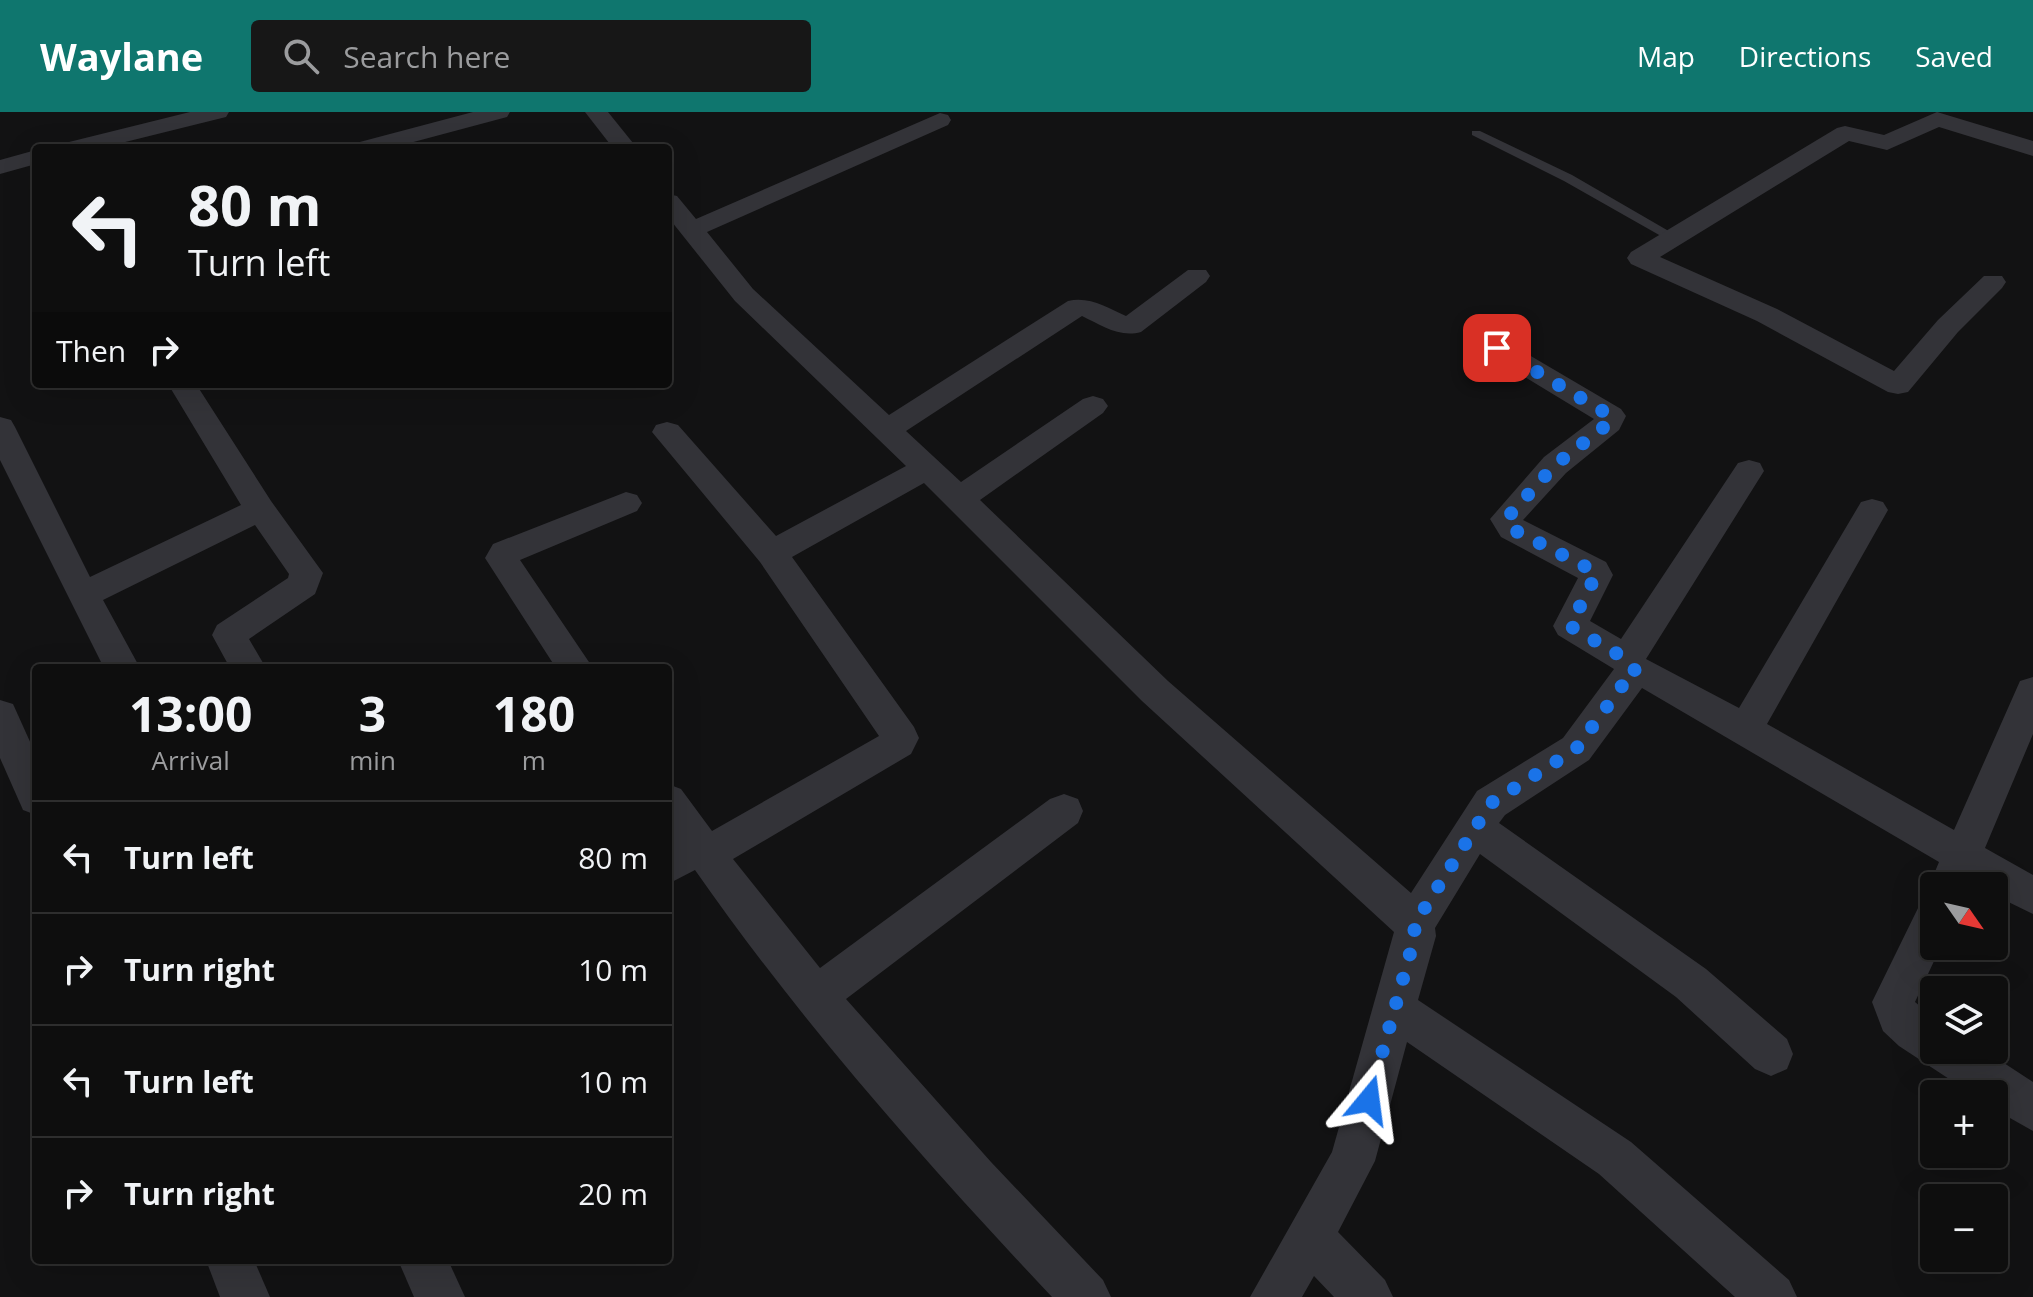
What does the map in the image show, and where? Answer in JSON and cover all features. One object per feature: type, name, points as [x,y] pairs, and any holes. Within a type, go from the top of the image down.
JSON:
[{"type":"street","points":[[89,144],[218,112]]},
{"type":"street","points":[[375,144],[430,123],[499,112]]},
{"type":"street","points":[[596,112],[622,144]]},
{"type":"street","points":[[1993,282],[1948,326],[1898,385],[1767,315],[1640,258],[1842,134],[1887,143],[1934,116],[2033,149]]},
{"type":"street","points":[[691,230],[940,120]]},
{"type":"street","points":[[430,123],[454,144]]},
{"type":"street","points":[[0,167],[32,158]]},
{"type":"street","points":[[672,206],[744,295],[1155,691],[1414,925],[1415,936],[1352,1161],[1275,1297]]},
{"type":"street","points":[[887,430],[1078,307],[1131,326],[1197,276]]},
{"type":"street","points":[[1497,348],[1611,416],[1609,423],[1555,465],[1506,519],[1512,529],[1594,571],[1596,575],[1570,626],[1631,666],[1745,730],[1956,871],[2033,896]]},
{"type":"street","points":[[184,388],[260,509],[306,573],[303,585],[229,635],[246,664]]},
{"type":"street","points":[[959,499],[1093,406]]},
{"type":"street","points":[[0,427],[120,664]]},
{"type":"street","points":[[667,432],[772,553],[901,738],[898,743],[692,855]]},
{"type":"street","points":[[772,553],[926,468]]},
{"type":"street","points":[[1414,925],[1491,803],[1576,749],[1630,675],[1631,666],[1749,471]]},
{"type":"street","points":[[572,664],[501,558],[505,553],[626,503]]},
{"type":"street","points":[[83,595],[260,509]]},
{"type":"street","points":[[1745,730],[1872,510]]},
{"type":"street","points":[[1956,871],[2024,739],[2033,691]]},
{"type":"street","points":[[0,715],[32,789]]},
{"type":"street","points":[[672,810],[692,855],[886,1082],[1086,1297]]},
{"type":"street","points":[[815,997],[1064,811]]},
{"type":"street","points":[[1476,829],[1691,983],[1771,1054]]},
{"type":"street","points":[[1920,946],[1893,1002],[1895,1013],[1920,1034]]},
{"type":"street","points":[[1395,1009],[1615,1158],[1772,1297]]},
{"type":"street","points":[[1966,1064],[2033,1108]]},
{"type":"street","points":[[1309,1237],[1368,1297]]},
{"type":"street","points":[[232,1264],[245,1297]]},
{"type":"street","points":[[424,1264],[440,1297]]},
{"type":"lane","points":[[1476,133],[1568,178],[1673,237]]},
{"type":"route","points":[[1369,1100],[1415,936],[1414,925],[1491,803],[1576,749],[1630,675],[1637,673],[1626,659],[1570,626],[1596,575],[1594,571],[1512,529],[1506,519],[1555,465],[1609,423],[1611,416],[1497,348]]}]
